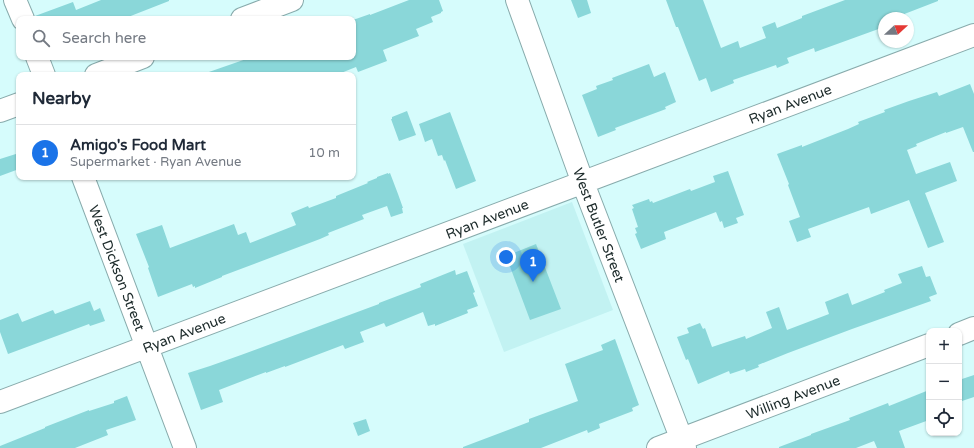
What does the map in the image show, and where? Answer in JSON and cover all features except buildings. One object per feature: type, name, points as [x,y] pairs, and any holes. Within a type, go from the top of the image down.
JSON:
[{"type":"street","points":[[15,0],[22,16]]},
{"type":"street","points":[[250,16],[292,0]]},
{"type":"street","name":"West Butler Street","points":[[517,0],[583,183],[683,444]]},
{"type":"street","name":"Ryan Avenue","points":[[0,402],[974,35]]},
{"type":"street","points":[[38,60],[43,72]]},
{"type":"street","points":[[104,72],[135,60]]},
{"type":"street","points":[[0,111],[16,105]]},
{"type":"street","name":"West Dickson Street","points":[[83,180],[186,448]]},
{"type":"street","points":[[962,333],[974,328]]},
{"type":"street","name":"Willing Avenue","points":[[658,448],[683,444],[926,346]]},
{"type":"shaded area","points":[[572,202],[613,310],[504,352],[463,244]]},
{"type":"place","name":"Amigo's Food Mart","points":[[533,282]]}]
